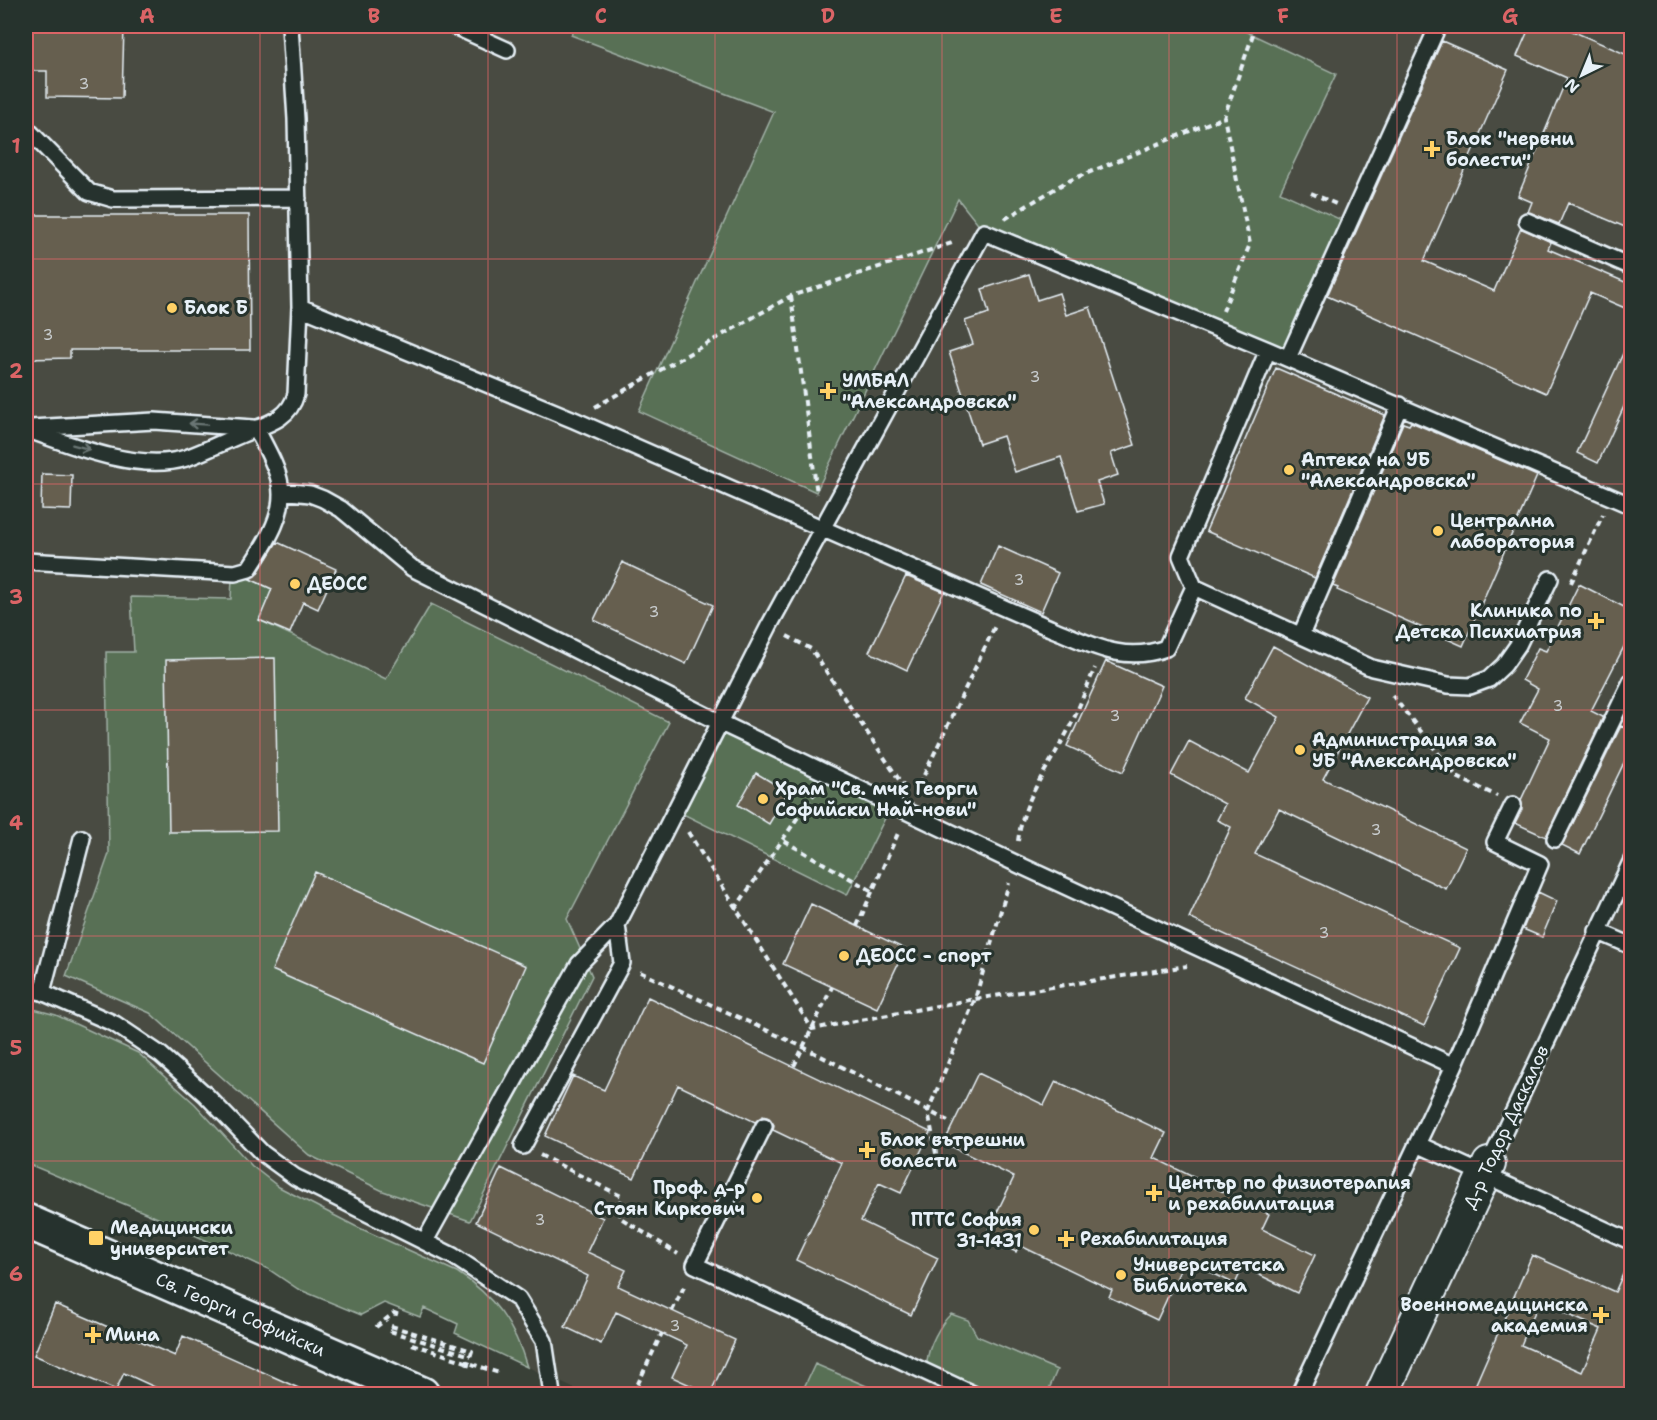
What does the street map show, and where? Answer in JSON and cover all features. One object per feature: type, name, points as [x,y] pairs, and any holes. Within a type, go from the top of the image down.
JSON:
[{"type":"main road","name":"Св. Георги Софийски","points":[[26,1221],[422,1395]]},
{"type":"street","name":"Д-р Тодор Даскалов","points":[[1382,1395],[1486,1170]]},
{"type":"lane","points":[[26,429],[128,460],[157,463],[184,458],[256,428],[279,418],[293,405],[296,394],[300,307],[298,198],[290,26]]},
{"type":"lane","points":[[454,26],[507,50]]},
{"type":"lane","points":[[1288,358],[1438,26]]},
{"type":"lane","points":[[26,128],[89,192],[113,199],[298,198]]},
{"type":"lane","points":[[1527,221],[1632,267]]},
{"type":"lane","points":[[425,1241],[579,964],[617,925],[769,626],[984,232],[1400,405],[1632,506]]},
{"type":"lane","points":[[300,307],[574,420],[1003,608],[1126,656],[1146,655],[1166,648],[1194,587]]},
{"type":"lane","points":[[1268,350],[1180,556],[1194,587],[1371,668],[1448,685],[1470,686],[1489,679],[1504,665],[1518,645],[1550,579]]},
{"type":"lane","points":[[1301,635],[1400,405]]},
{"type":"lane","points":[[26,429],[154,421],[256,428]]},
{"type":"lane","points":[[26,561],[236,573],[249,569],[269,538],[278,515],[281,491],[280,481],[256,428]]},
{"type":"lane","points":[[281,491],[310,494],[341,509],[412,568],[719,722],[1015,863],[1228,959],[1454,1066]]},
{"type":"lane","points":[[1556,839],[1632,680]]},
{"type":"lane","points":[[1299,1395],[1454,1066],[1540,864],[1495,842],[1513,805]]},
{"type":"lane","points":[[42,992],[82,838]]},
{"type":"lane","name":"Д-р Тодор Даскалов","points":[[1486,1170],[1632,860]]},
{"type":"lane","points":[[524,1146],[622,963],[617,925]]},
{"type":"lane","points":[[1597,931],[1632,946]]},
{"type":"lane","points":[[26,988],[42,992],[115,1024],[161,1055],[206,1095],[261,1153],[296,1177],[453,1256],[518,1299],[544,1341],[552,1395]]},
{"type":"lane","points":[[764,1126],[695,1265],[973,1395]]},
{"type":"lane","points":[[1417,1144],[1486,1170],[1632,1242]]},
{"type":"path","points":[[1216,328],[1250,244],[1224,117],[1256,26]]},
{"type":"path","points":[[574,420],[791,296],[984,232],[1066,183],[1224,117]]},
{"type":"path","points":[[1311,194],[1353,212]]},
{"type":"path","points":[[791,296],[821,530]]},
{"type":"path","points":[[1550,579],[1569,587],[1611,497]]},
{"type":"path","points":[[857,926],[874,892],[907,811],[1003,608]]},
{"type":"path","points":[[769,626],[811,649],[905,787],[907,811]]},
{"type":"path","points":[[938,1164],[928,1111],[975,999],[1015,863],[1027,804],[1038,780],[1066,736],[1103,648]]},
{"type":"path","points":[[1371,668],[1457,777],[1513,805]]},
{"type":"path","points":[[735,909],[784,841],[827,774]]},
{"type":"path","points":[[675,811],[812,1029]]},
{"type":"path","points":[[784,841],[874,892]]},
{"type":"path","points":[[812,1029],[975,999],[1228,959]]},
{"type":"path","points":[[622,963],[803,1047],[950,1122]]},
{"type":"path","points":[[794,1066],[832,987]]},
{"type":"path","points":[[524,1146],[621,1196],[619,1217],[695,1265],[672,1311]]},
{"type":"path","points":[[376,1327],[394,1313],[400,1315]]},
{"type":"path","points":[[390,1328],[472,1351],[467,1367]]},
{"type":"path","points":[[633,1395],[662,1333]]},
{"type":"path","points":[[412,1344],[469,1361],[499,1373]]},
{"type":"shaded area","name":"УМБАЛ \"Александровска\"","points":[[26,26],[1631,26],[1631,1394],[586,1394],[455,1333],[458,1324],[424,1308],[420,1317],[384,1303],[361,1315],[298,1289],[268,1269],[153,1216],[26,1163]]},
{"type":"green space","points":[[576,26],[1234,26],[1336,74],[1280,192],[1348,223],[1288,358],[984,232],[958,199],[816,492],[639,411],[774,112],[571,35]]},
{"type":"green space","points":[[248,578],[272,589],[259,620],[386,679],[431,604],[669,722],[567,919],[592,976],[470,1221],[383,1191],[309,1155],[150,1013],[66,976],[109,854],[106,652],[134,652],[131,597],[231,599],[232,579]]},
{"type":"green space","points":[[723,728],[889,810],[847,895],[681,813]]},
{"type":"green space","points":[[26,1007],[56,1015],[138,1053],[195,1104],[252,1166],[279,1187],[355,1226],[457,1272],[470,1281],[492,1302],[509,1325],[527,1367],[455,1333],[458,1324],[424,1308],[420,1317],[384,1303],[361,1315],[298,1289],[268,1269],[153,1216],[26,1163]]},
{"type":"green space","points":[[951,1314],[968,1320],[977,1336],[1057,1370],[1047,1394],[991,1394],[931,1368],[927,1362],[932,1343]]},
{"type":"green space","points":[[815,1364],[871,1388],[868,1394],[801,1394]]},
{"type":"building","points":[[26,26],[124,26],[122,98],[47,97],[47,71],[26,71]]},
{"type":"building","points":[[1530,26],[1575,26],[1572,31],[1632,57],[1632,211],[1625,227],[1568,203],[1559,224],[1528,212],[1532,202],[1518,196],[1567,78],[1517,56]]},
{"type":"building","name":"Блок \"нервни болести\"","points":[[1442,41],[1508,70],[1424,261],[1494,291],[1521,228],[1551,242],[1548,249],[1632,285],[1632,311],[1590,293],[1546,393],[1327,296]]},
{"type":"building","name":"Блок Б","points":[[26,215],[249,215],[250,350],[70,350],[70,358],[26,359]]},
{"type":"building","points":[[1029,274],[1037,300],[1059,293],[1066,315],[1090,307],[1135,445],[1111,453],[1118,475],[1097,482],[1104,504],[1078,511],[1061,457],[1015,472],[1003,436],[979,444],[949,352],[973,344],[965,321],[989,313],[982,289]]},
{"type":"building","points":[[1632,334],[1632,389],[1598,463],[1577,453]]},
{"type":"building","name":"Аптека на УБ \"Александровска\"","points":[[1276,368],[1385,415],[1315,578],[1206,531]]},
{"type":"building","name":"Централна лаборатория","points":[[1411,422],[1537,476],[1463,646],[1337,590],[1338,588],[1333,586],[1403,423],[1409,425]]},
{"type":"building","points":[[42,474],[72,475],[71,510],[41,509]]},
{"type":"building","name":"ДЕОСС","points":[[277,542],[336,569],[318,609],[303,602],[290,633],[259,620],[272,589],[250,579],[257,574]]},
{"type":"building","points":[[998,546],[1058,573],[1041,612],[981,585]]},
{"type":"building","points":[[622,562],[713,605],[686,664],[594,620]]},
{"type":"building","points":[[906,576],[944,592],[907,670],[869,652]]},
{"type":"building","points":[[1579,584],[1632,611],[1632,631],[1591,711],[1603,717],[1546,837],[1515,823],[1522,809],[1521,800],[1550,738],[1520,723],[1538,689],[1522,680],[1538,648],[1546,651]]},
{"type":"building","points":[[1273,646],[1367,697],[1323,779],[1466,848],[1446,889],[1279,809],[1255,854],[1460,948],[1424,1026],[1189,918],[1231,827],[1217,820],[1225,804],[1171,775],[1189,741],[1249,773],[1279,717],[1245,698]]},
{"type":"building","points":[[275,658],[278,831],[169,832],[166,660]]},
{"type":"building","points":[[1106,661],[1162,686],[1123,772],[1067,746]]},
{"type":"building","points":[[1621,726],[1632,731],[1632,746],[1580,854],[1562,845]]},
{"type":"building","name":"Храм \"Св. мчк Георги Софийски Най-нови\"","points":[[756,773],[788,792],[769,824],[738,805]]},
{"type":"building","points":[[315,872],[526,966],[483,1063],[272,970]]},
{"type":"building","points":[[1538,892],[1557,901],[1542,937],[1523,929]]},
{"type":"building","name":"ДЕОСС - спорт","points":[[811,904],[905,949],[877,1008],[783,964]]},
{"type":"building","name":"Блок вътрешни болести","points":[[648,997],[930,1132],[901,1193],[879,1183],[861,1221],[938,1258],[911,1315],[796,1260],[842,1163],[773,1130],[774,1125],[769,1118],[763,1116],[755,1122],[678,1085],[634,1178],[545,1136],[573,1076],[604,1090]]},
{"type":"building","name":"Център по физиотерапия и рехабилитация","points":[[978,1073],[1044,1105],[1056,1081],[1166,1133],[1154,1158],[1269,1214],[1262,1229],[1315,1255],[1297,1293],[1243,1267],[1235,1284],[1185,1260],[1157,1320],[1109,1297],[1112,1290],[1019,1245],[1016,1252],[985,1237],[1014,1177],[944,1143]]},
{"type":"building","points":[[501,1168],[603,1218],[587,1252],[626,1270],[618,1286],[735,1340],[710,1394],[672,1377],[687,1345],[616,1312],[601,1344],[565,1327],[588,1276],[476,1222]]},
{"type":"building","name":"Военномедицинска академия","points":[[1632,1254],[1632,1395],[1471,1395],[1532,1255],[1615,1292]],"holes":[[[1539,1302],[1601,1329],[1582,1372],[1521,1345]]]},
{"type":"building","points":[[55,1304],[175,1356],[183,1336],[314,1395],[172,1395],[124,1373],[116,1390],[34,1355]]},
{"type":"place","name":"Блок \"нервни болести\"","points":[[1432,149]]},
{"type":"place","name":"Блок Б","points":[[172,308]]},
{"type":"place","name":"УМБАЛ \"Александровска\"","points":[[828,391]]},
{"type":"place","name":"Аптека на УБ \"Александровска\"","points":[[1289,470]]},
{"type":"place","name":"Централна лаборатория","points":[[1438,531]]},
{"type":"place","name":"ДЕОСС","points":[[295,584]]},
{"type":"place","name":"Клиника по Детска Психиатрия","points":[[1596,621]]},
{"type":"place","name":"Администрация за УБ \"Александровска\"","points":[[1300,750]]},
{"type":"place","name":"Храм \"Св. мчк Георги Софийски Най-нови\"","points":[[763,799]]},
{"type":"place","name":"ДЕОСС - спорт","points":[[844,956]]},
{"type":"place","name":"Блок вътрешни болести","points":[[867,1150]]},
{"type":"place","name":"Център по физиотерапия и рехабилитация","points":[[1154,1193]]},
{"type":"place","name":"Проф. д-р Стоян Киркович","points":[[757,1198]]},
{"type":"place","name":"ПТТС София 31-1431","points":[[1034,1230]]},
{"type":"place","name":"Медицински университет","points":[[96,1238]]},
{"type":"place","name":"Рехабилитация","points":[[1066,1239]]},
{"type":"place","name":"Университетска Библиотека","points":[[1121,1275]]},
{"type":"place","name":"Военномедицинска академия","points":[[1601,1315]]},
{"type":"place","name":"Мина","points":[[93,1335]]}]
